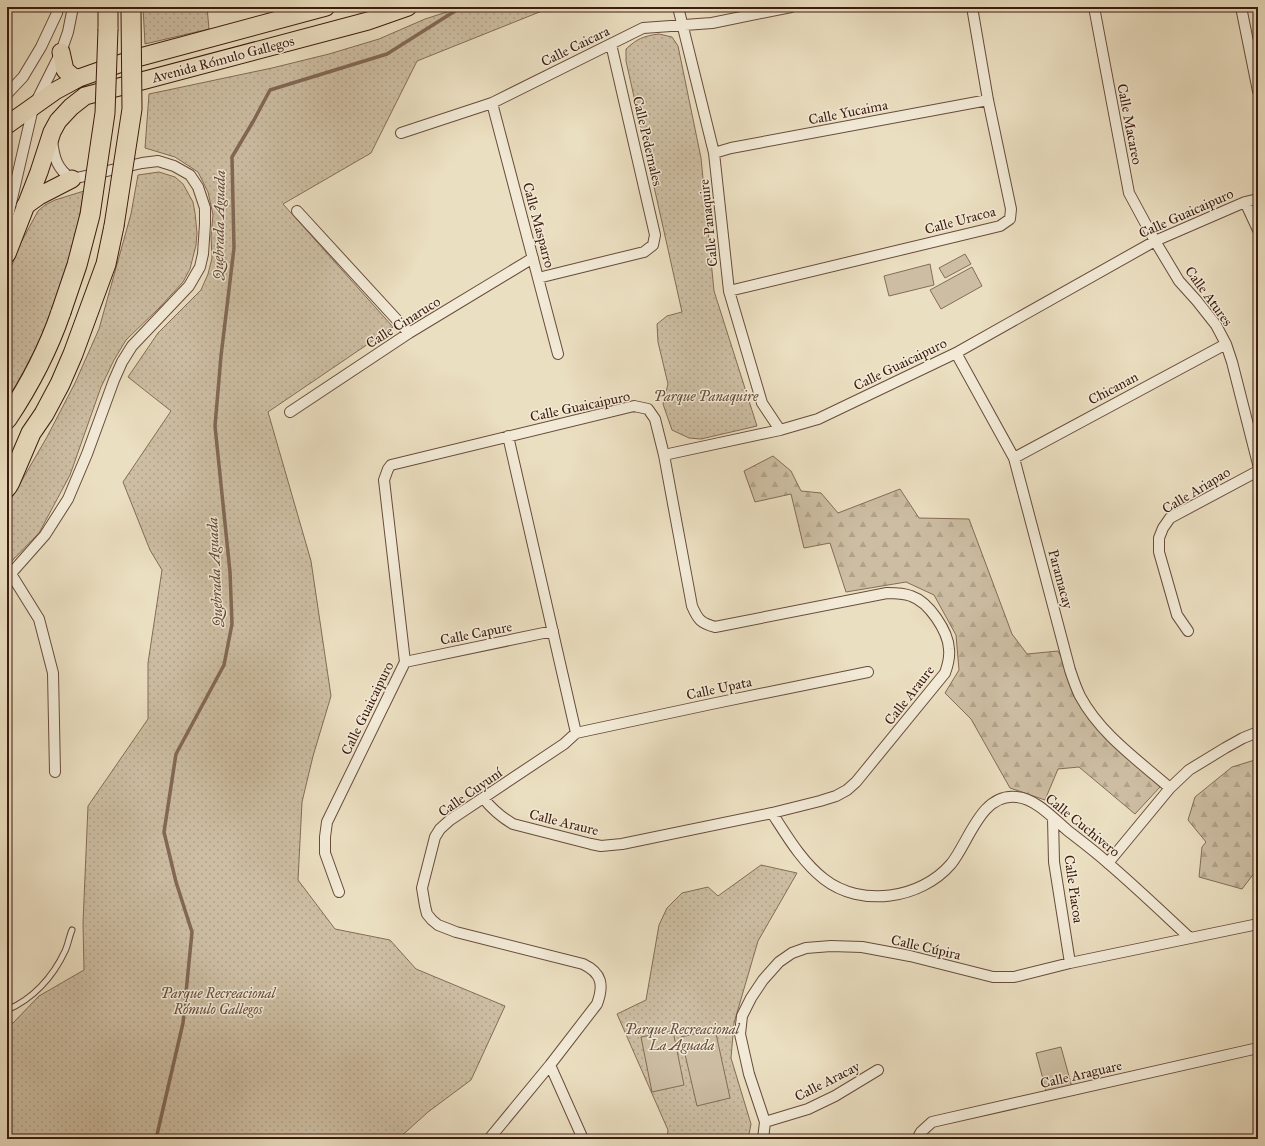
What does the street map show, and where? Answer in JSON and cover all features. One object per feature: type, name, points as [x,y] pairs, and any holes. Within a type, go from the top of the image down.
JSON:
[{"type":"highway","points":[[7,420],[53,335],[77,265],[90,214],[105,113],[108,7]]},
{"type":"highway","points":[[7,466],[44,414],[60,384],[73,354],[106,264],[114,226],[132,109],[130,9]]},
{"type":"highway","points":[[7,487],[31,433]]},
{"type":"main road","name":"Avenida Rómulo Gallegos","points":[[7,125],[55,91],[79,78],[133,59],[326,7]]},
{"type":"main road","name":"Avenida Rómulo Gallegos","points":[[7,254],[39,172],[52,132],[58,121],[71,107],[85,96],[368,21],[408,7]]},
{"type":"main road","points":[[61,52],[65,70],[73,77],[79,78]]},
{"type":"main road","points":[[25,206],[72,180]]},
{"type":"street","points":[[7,94],[23,76],[41,47],[57,13],[58,7]]},
{"type":"street","points":[[7,220],[33,108],[61,52],[68,32],[73,7]]},
{"type":"street","name":"Calle Panaquire","points":[[678,7],[714,153],[729,291],[762,403],[780,430]]},
{"type":"street","name":"Calle Caicara","points":[[401,133],[492,103],[643,28],[712,23],[791,7]]},
{"type":"street","name":"Calle Uracoa","points":[[729,291],[1000,226],[1010,219],[1011,209],[988,100],[972,7]]},
{"type":"street","name":"Calle Macareo","points":[[1094,7],[1130,193],[1155,241]]},
{"type":"street","points":[[1241,7],[1258,91]]},
{"type":"street","name":"Calle Pedernales","points":[[538,278],[644,252],[654,245],[655,235],[611,44]]},
{"type":"street","name":"Calle Yucaima","points":[[714,153],[731,148],[988,100]]},
{"type":"street","name":"Calle Masparro","points":[[492,103],[558,354]]},
{"type":"street","points":[[52,132],[52,141],[57,164],[72,180],[142,163],[158,161],[174,166],[190,174],[198,187],[205,208],[203,254],[200,267],[189,286],[132,346],[122,362],[68,499],[45,535],[9,576],[39,619],[53,674],[55,772]]},
{"type":"street","name":"Calle Guaicaipuro","points":[[339,892],[325,853],[327,822],[405,662],[384,480],[385,474],[391,465],[634,406],[648,409],[655,419],[664,455],[780,430],[818,419],[956,353],[1155,241],[1245,202],[1258,199]]},
{"type":"street","points":[[1245,202],[1258,230]]},
{"type":"street","points":[[297,211],[409,333]]},
{"type":"street","name":"Calle Atures","points":[[1155,241],[1179,281],[1197,300],[1216,325],[1226,344],[1258,464]]},
{"type":"street","name":"Calle Cinaruco","points":[[290,412],[409,333],[533,258]]},
{"type":"street","name":"Chicanan","points":[[1014,458],[1226,344]]},
{"type":"street","name":"Paramacay","points":[[956,353],[1014,458],[1070,670],[1080,696],[1094,718],[1111,738],[1170,788]]},
{"type":"street","points":[[508,436],[576,734]]},
{"type":"street","name":"Calle Araure","points":[[484,799],[503,818],[513,824],[601,846],[622,844],[772,813],[836,796],[847,790],[856,782],[945,673],[949,661],[949,648],[946,636],[940,623],[925,605],[913,596],[901,593],[887,592],[715,627],[704,624],[697,617],[692,606],[664,455]]},
{"type":"street","name":"Calle Ariapao","points":[[1188,631],[1177,615],[1159,552],[1158,538],[1170,518],[1258,471]]},
{"type":"street","name":"Calle Capure","points":[[405,662],[553,631]]},
{"type":"street","name":"Calle Upata","points":[[576,734],[702,706],[868,672]]},
{"type":"street","points":[[1108,863],[1170,788],[1189,770],[1243,738],[1258,732]]},
{"type":"street","name":"Calle Cuyuní","points":[[489,1139],[550,1065],[597,1004],[601,987],[600,979],[596,972],[583,964],[447,929],[438,925],[428,914],[423,899],[422,888],[435,837],[440,829],[450,820],[484,799],[564,744],[576,734]]},
{"type":"street","name":"Calle Cuchivero","points":[[772,813],[799,852],[825,879],[838,887],[855,894],[877,896],[896,895],[914,890],[928,883],[950,865],[959,853],[985,809],[995,802],[1007,797],[1018,797],[1034,803],[1108,863],[1190,938]]},
{"type":"street","name":"Calle Piacoa","points":[[1053,818],[1054,862],[1070,963]]},
{"type":"street","name":"Calle Cúpira","points":[[763,1139],[765,1122],[747,1067],[740,1034],[742,1016],[751,998],[763,980],[779,962],[792,953],[806,948],[831,946],[862,947],[910,956],[993,977],[1014,977],[1070,963],[1258,924]]},
{"type":"street","name":"Calle Araguare","points":[[917,1139],[921,1132],[932,1122],[1258,1048]]},
{"type":"street","points":[[550,1065],[583,1139]]},
{"type":"street","name":"Calle Aracay","points":[[765,1122],[808,1109],[835,1096],[878,1070]]},
{"type":"lane","points":[[7,1010],[19,1004],[37,990],[53,973],[65,951],[72,930]]},
{"type":"green space","points":[[143,7],[207,7],[209,29],[145,44]]},
{"type":"green space","name":"Parque Recreacional Rómulo Gallegos","points":[[462,7],[552,7],[417,61],[371,153],[283,204],[393,327],[268,412],[311,561],[331,696],[313,756],[302,802],[298,880],[335,929],[390,940],[416,969],[505,1006],[471,1080],[428,1112],[398,1139],[7,1139],[7,1023],[13,1023],[39,996],[84,970],[83,923],[88,806],[148,719],[148,663],[162,570],[150,550],[123,482],[171,411],[128,377],[158,333],[201,290],[208,274],[212,258],[211,236],[213,215],[208,192],[198,172],[175,157],[145,148],[149,94],[272,68],[329,54],[379,39],[425,19]]},
{"type":"green space","name":"Parque Panaquire","points":[[659,34],[672,37],[678,46],[701,158],[714,291],[757,426],[701,439],[689,438],[672,430],[663,404],[668,384],[658,342],[657,324],[667,316],[682,312],[626,61],[626,49],[637,40]]},
{"type":"green space","points":[[159,172],[175,177],[183,184],[193,202],[197,233],[196,245],[190,269],[183,282],[126,340],[114,360],[101,387],[70,475],[39,533],[7,566],[7,506],[47,437],[75,383],[99,329],[131,214],[138,175]]},
{"type":"green space","points":[[84,191],[73,250],[55,303],[33,353],[7,400],[7,279],[18,248],[38,211],[45,205],[55,200]]},
{"type":"green space","points":[[965,254],[971,264],[945,278],[939,268]]},
{"type":"green space","points":[[930,264],[934,285],[889,296],[884,276]]},
{"type":"green space","points":[[972,267],[982,286],[941,309],[930,290]]},
{"type":"green space","points":[[773,456],[791,471],[801,491],[821,493],[838,513],[900,489],[919,518],[969,519],[1012,634],[1027,654],[1058,651],[1100,731],[1160,787],[1135,814],[1079,767],[1058,769],[1045,800],[1010,788],[971,719],[945,693],[959,670],[956,635],[934,595],[906,582],[846,592],[830,543],[804,548],[791,494],[755,502],[744,471]]},
{"type":"green space","points":[[1258,759],[1258,868],[1242,889],[1199,877],[1202,847],[1206,842],[1188,820],[1195,797],[1232,767]]},
{"type":"green space","name":"Parque Recreacional La Aguada","points":[[761,865],[797,873],[758,941],[734,1023],[731,1058],[751,1124],[748,1139],[667,1139],[668,1130],[617,1014],[646,1000],[659,925],[667,908],[682,893],[708,887],[718,896]]},
{"type":"green space","points":[[715,1029],[730,1098],[697,1106],[681,1037]]},
{"type":"green space","points":[[673,1031],[684,1085],[652,1092],[641,1037]]},
{"type":"green space","points":[[1061,1047],[1072,1087],[1047,1094],[1036,1053]]},
{"type":"waterway","name":"Quebrada Aguada","points":[[156,1139],[183,1023],[192,932],[176,882],[164,832],[176,754],[224,665],[232,624],[230,572],[215,426],[221,356],[234,248],[232,157],[270,90],[387,54],[455,11]]}]
